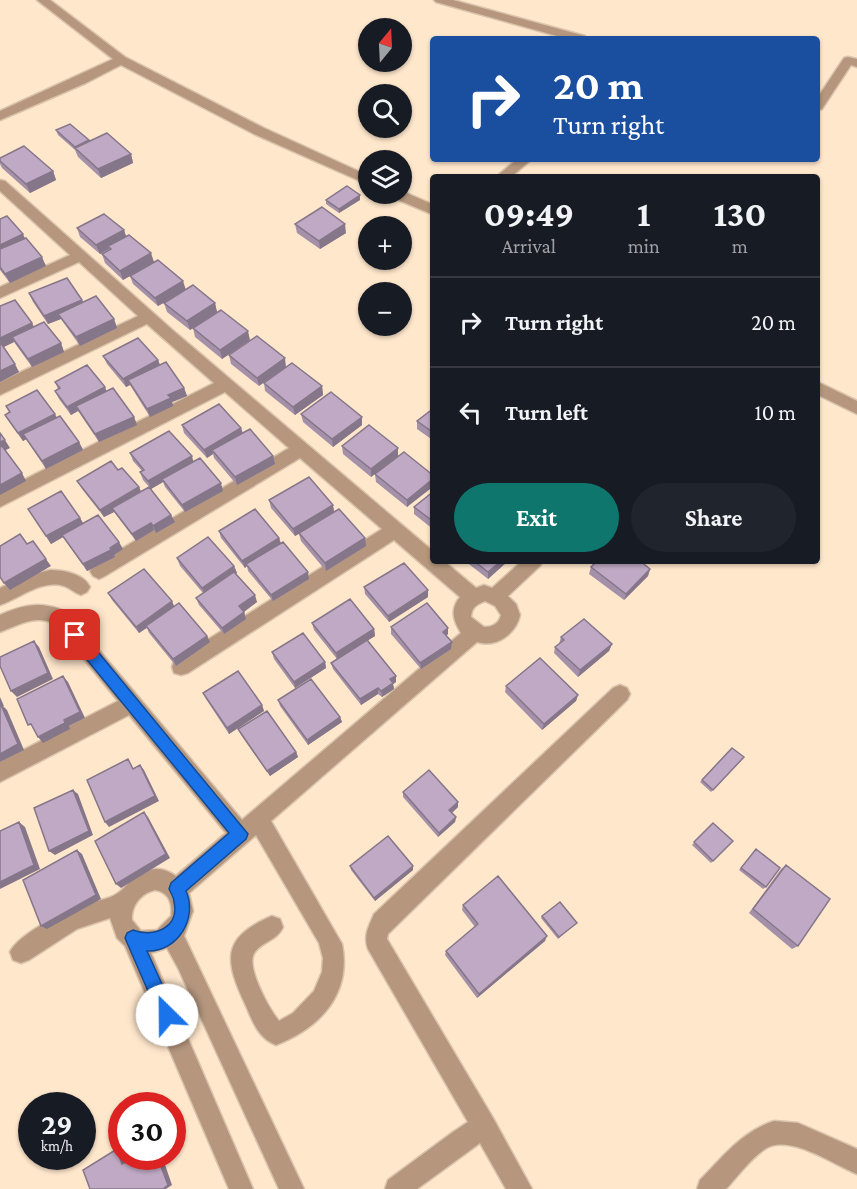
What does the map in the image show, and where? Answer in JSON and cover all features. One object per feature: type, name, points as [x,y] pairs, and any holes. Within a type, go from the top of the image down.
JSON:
[{"type":"street","points":[[43,0],[121,60],[259,131],[358,176]]},
{"type":"street","points":[[440,0],[570,36]]},
{"type":"street","points":[[0,116],[82,81],[121,60]]},
{"type":"street","points":[[820,103],[848,61],[857,63]]},
{"type":"street","points":[[507,174],[521,162]]},
{"type":"street","points":[[0,184],[148,317],[430,560]]},
{"type":"street","points":[[0,206],[16,199]]},
{"type":"street","points":[[412,201],[430,209]]},
{"type":"street","points":[[0,293],[80,256]]},
{"type":"street","points":[[0,389],[148,317]]},
{"type":"street","points":[[0,500],[226,384]]},
{"type":"street","points":[[820,389],[857,408]]},
{"type":"street","points":[[99,570],[302,449]]},
{"type":"street","points":[[181,667],[395,530]]},
{"type":"street","points":[[435,564],[472,596]]},
{"type":"street","points":[[497,596],[531,564]]},
{"type":"street","points":[[0,597],[41,577],[57,575],[81,586]]},
{"type":"street","points":[[484,593],[497,596],[506,603],[510,614],[508,625],[500,633],[487,636],[474,633],[465,626],[461,615],[463,604],[472,596],[484,593]]},
{"type":"street","points":[[0,624],[27,612],[41,609],[61,618],[240,834]]},
{"type":"street","points":[[177,889],[474,633]]},
{"type":"street","points":[[520,1189],[376,941],[377,933],[382,922],[620,694]]},
{"type":"street","points":[[0,772],[132,704]]},
{"type":"street","points":[[258,819],[331,944],[334,972],[323,996],[307,1017],[287,1031],[276,1034],[264,1020],[239,965],[241,953],[247,944],[272,927]]},
{"type":"street","points":[[148,880],[164,880],[177,889],[183,903],[181,920],[171,934],[155,943],[139,942],[126,934],[120,919],[123,902],[133,888],[148,880]]},
{"type":"street","points":[[21,952],[74,919],[123,902]]},
{"type":"street","points":[[171,934],[186,960],[292,1189]]},
{"type":"street","points":[[133,938],[241,1189]]},
{"type":"street","points":[[397,1189],[462,1140],[485,1126]]},
{"type":"street","points":[[709,1189],[760,1137],[778,1132],[795,1134],[857,1162]]},
{"type":"building","points":[[70,124],[89,140],[75,147],[56,130]]},
{"type":"building","points":[[107,133],[131,154],[98,169],[75,148]]},
{"type":"building","points":[[24,146],[53,171],[26,184],[0,161],[0,158]]},
{"type":"building","points":[[347,186],[358,194],[358,196],[339,209],[326,200]]},
{"type":"building","points":[[322,207],[345,224],[319,241],[295,224]]},
{"type":"building","points":[[104,214],[124,230],[96,245],[77,228]]},
{"type":"building","points":[[7,216],[23,234],[0,245],[0,219]]},
{"type":"building","points":[[129,235],[151,253],[120,271],[102,254],[111,249],[108,246]]},
{"type":"building","points":[[26,238],[42,257],[5,274],[0,267],[0,249]]},
{"type":"building","points":[[158,260],[183,281],[155,298],[130,276]]},
{"type":"building","points":[[67,278],[82,300],[44,316],[29,293]]},
{"type":"building","points":[[193,285],[215,303],[187,321],[164,303]]},
{"type":"building","points":[[96,296],[114,319],[76,337],[58,314]]},
{"type":"building","points":[[15,300],[32,323],[0,338],[0,306]]},
{"type":"building","points":[[221,310],[248,331],[220,350],[193,328]]},
{"type":"building","points":[[44,322],[61,343],[28,359],[12,337]]},
{"type":"building","points":[[257,336],[285,358],[257,378],[229,355]]},
{"type":"building","points":[[138,338],[158,360],[123,379],[103,356]]},
{"type":"building","points":[[0,342],[15,364],[0,371]]},
{"type":"building","points":[[166,362],[184,388],[168,395],[171,398],[147,409],[128,380]]},
{"type":"building","points":[[292,363],[322,386],[293,407],[264,383]]},
{"type":"building","points":[[87,365],[105,387],[67,407],[55,391],[60,388],[55,382]]},
{"type":"building","points":[[113,388],[134,417],[95,434],[76,406]]},
{"type":"building","points":[[37,390],[55,414],[18,433],[5,415],[10,412],[6,406]]},
{"type":"building","points":[[331,392],[362,417],[332,439],[301,414]]},
{"type":"building","points":[[219,404],[241,428],[204,450],[182,425]]},
{"type":"building","points":[[430,411],[430,430],[417,421]]},
{"type":"building","points":[[60,416],[79,442],[42,461],[23,434]]},
{"type":"building","points":[[369,425],[398,448],[371,469],[342,446]]},
{"type":"building","points":[[250,429],[273,456],[235,477],[212,450]]},
{"type":"building","points":[[169,431],[192,456],[148,481],[140,472],[144,470],[130,453]]},
{"type":"building","points":[[2,446],[22,473],[0,485],[0,447]]},
{"type":"building","points":[[404,452],[430,473],[430,481],[407,500],[375,474]]},
{"type":"building","points":[[200,458],[221,483],[182,505],[162,479]]},
{"type":"building","points":[[111,461],[118,470],[122,468],[139,487],[100,510],[77,481]]},
{"type":"building","points":[[309,477],[333,505],[293,529],[269,500]]},
{"type":"building","points":[[149,487],[171,515],[153,526],[151,523],[132,534],[112,508]]},
{"type":"building","points":[[61,491],[80,518],[46,536],[28,509]]},
{"type":"building","points":[[430,494],[430,519],[414,507]]},
{"type":"building","points":[[255,509],[279,538],[242,561],[219,531]]},
{"type":"building","points":[[339,509],[365,538],[325,563],[299,533]]},
{"type":"building","points":[[98,515],[119,542],[110,548],[111,550],[83,564],[62,535]]},
{"type":"building","points":[[20,534],[27,544],[33,541],[46,559],[4,583],[0,577],[0,546]]},
{"type":"building","points":[[208,537],[234,566],[202,588],[177,558]]},
{"type":"building","points":[[283,542],[308,572],[271,595],[246,564]]},
{"type":"building","points":[[404,563],[428,590],[388,616],[364,587]]},
{"type":"building","points":[[478,564],[497,564],[488,572]]},
{"type":"building","points":[[594,564],[644,564],[650,569],[626,594],[591,567]]},
{"type":"building","points":[[144,569],[172,601],[136,627],[108,593]]},
{"type":"building","points":[[234,572],[255,595],[239,606],[244,612],[222,628],[196,598]]},
{"type":"building","points":[[350,599],[374,629],[336,653],[312,623]]},
{"type":"building","points":[[179,603],[207,636],[173,659],[146,626]]},
{"type":"building","points":[[427,603],[448,628],[443,632],[452,642],[420,663],[391,627]]},
{"type":"building","points":[[584,619],[612,644],[580,670],[555,647],[564,640],[561,637]]},
{"type":"building","points":[[303,633],[325,662],[294,682],[272,652]]},
{"type":"building","points":[[367,640],[396,676],[390,679],[393,683],[381,691],[378,688],[360,699],[331,663]]},
{"type":"building","points":[[34,641],[48,673],[11,691],[0,666],[0,657]]},
{"type":"building","points":[[540,658],[578,695],[544,724],[506,686]]},
{"type":"building","points":[[238,671],[262,705],[227,728],[203,693]]},
{"type":"building","points":[[63,676],[80,712],[38,737],[31,724],[28,725],[17,699]]},
{"type":"building","points":[[311,679],[340,717],[307,740],[278,700]]},
{"type":"building","points":[[0,705],[18,744],[0,754]]},
{"type":"building","points":[[267,711],[296,752],[267,771],[238,729]]},
{"type":"building","points":[[732,748],[744,757],[713,790],[702,780]]},
{"type":"building","points":[[128,759],[133,769],[140,765],[155,796],[105,822],[87,780]]},
{"type":"building","points":[[429,770],[458,802],[449,810],[456,817],[439,833],[403,792]]},
{"type":"building","points":[[73,790],[89,831],[49,851],[34,808]]},
{"type":"building","points":[[144,812],[166,854],[116,884],[95,841]]},
{"type":"building","points":[[19,822],[34,865],[0,882],[0,831]]},
{"type":"building","points":[[713,823],[733,841],[713,861],[694,842]]},
{"type":"building","points":[[388,836],[413,866],[374,898],[350,866]]},
{"type":"building","points":[[756,849],[780,868],[766,887],[741,868]]},
{"type":"building","points":[[77,850],[96,895],[41,926],[23,880]]},
{"type":"building","points":[[786,865],[830,899],[798,946],[753,909]]},
{"type":"building","points":[[498,876],[547,936],[479,994],[446,951],[478,924],[463,905]]},
{"type":"building","points":[[560,902],[577,923],[559,937],[542,916]]},
{"type":"building","points":[[108,1155],[108,1170],[162,1170],[168,1185],[163,1189],[90,1189],[83,1170],[96,1170],[96,1162]]},
{"type":"route","points":[[75,635],[240,834],[177,889],[183,903],[181,920],[171,934],[155,943],[139,942],[133,938],[167,1015]]}]
